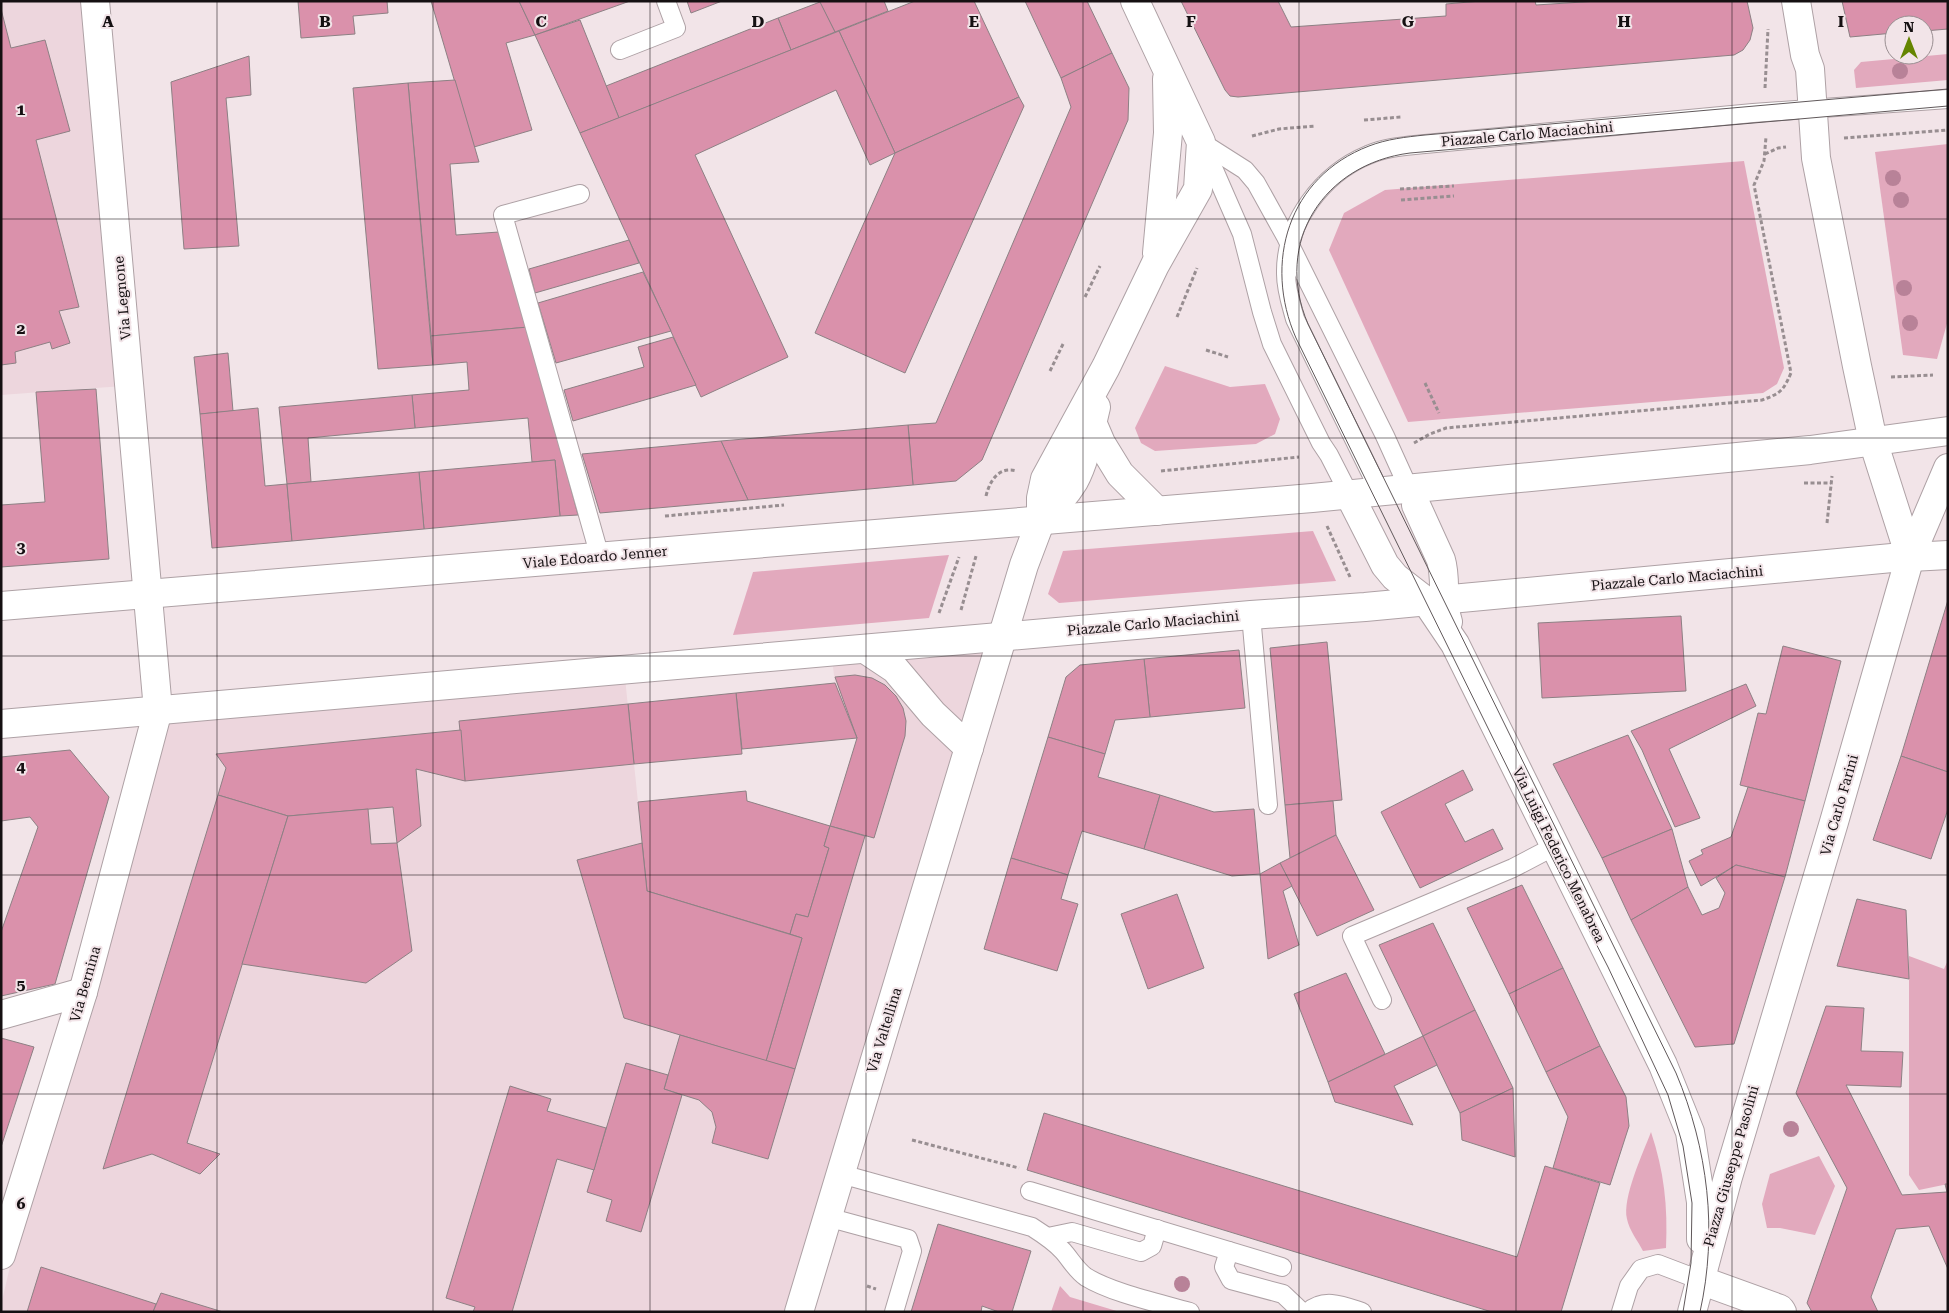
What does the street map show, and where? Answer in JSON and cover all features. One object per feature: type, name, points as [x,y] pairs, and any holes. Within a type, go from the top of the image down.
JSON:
[{"type":"main road","name":"Via Legnone","points":[[95,1],[148,594]]},
{"type":"main road","points":[[1,724],[1003,636],[1024,566],[1041,520],[1041,498],[1045,479],[1106,367],[1155,265],[1198,189],[1201,142],[1135,1]]},
{"type":"main road","points":[[1796,1],[1805,55],[1810,69],[1816,158],[1873,441],[1910,557]]},
{"type":"main road","points":[[1155,265],[1168,133],[1167,70]]},
{"type":"main road","points":[[1041,520],[1059,502],[1073,482],[1080,467],[1106,367]]},
{"type":"main road","points":[[1092,422],[1101,443],[1120,474],[1157,511]]},
{"type":"main road","points":[[1041,520],[1380,492],[1413,497],[1474,481],[1810,450],[1948,431]]},
{"type":"main road","points":[[1910,557],[1948,468]]},
{"type":"main road","points":[[1349,494],[1385,566],[1395,577],[1434,600],[1443,568],[1413,497]]},
{"type":"main road","name":"Viale Edoardo Jenner","points":[[1,606],[1041,520]]},
{"type":"main road","name":"Piazzale Carlo Maciachini","points":[[1003,636],[1251,614],[1365,607],[1948,554]]},
{"type":"main road","name":"Via Carlo Farini","points":[[1764,1052],[1834,822],[1910,557]]},
{"type":"main road","points":[[148,594],[158,710]]},
{"type":"main road","name":"Via Luigi Federico Menabrea","points":[[1434,600],[1663,1066]]},
{"type":"main road","name":"Via Valtellina","points":[[799,1312],[1003,636]]},
{"type":"main road","points":[[865,649],[895,669],[933,714],[969,748]]},
{"type":"main road","name":"Via Bernina","points":[[1,1255],[83,992],[158,710]]},
{"type":"main road","points":[[1,1016],[83,992]]},
{"type":"main road","name":"Piazza Giuseppe Pasolini","points":[[1692,1312],[1764,1052]]},
{"type":"main road","name":"Piazza Giuseppe Pasolini","points":[[1663,1066],[1690,1132],[1701,1202],[1700,1280]]},
{"type":"main road","points":[[1700,1280],[1781,1310]]},
{"type":"lane","points":[[620,50],[676,28],[666,1]]},
{"type":"lane","name":"Piazzale Carlo Maciachini","points":[[1380,492],[1295,319],[1289,298],[1286,273],[1290,246],[1302,213],[1326,182],[1348,165],[1370,154],[1425,144],[1812,109],[1948,99]]},
{"type":"lane","points":[[1201,142],[1245,170],[1256,183],[1290,246],[1385,436],[1413,497]]},
{"type":"lane","points":[[1201,142],[1242,234],[1272,344],[1321,443],[1349,494]]},
{"type":"lane","points":[[580,194],[503,215],[599,556]]},
{"type":"lane","points":[[1251,614],[1268,805]]},
{"type":"lane","points":[[1382,1000],[1352,936],[1514,868],[1555,846]]},
{"type":"lane","points":[[841,1174],[1032,1228],[1048,1237],[1085,1276],[1107,1287],[1190,1312]]},
{"type":"lane","points":[[1030,1191],[1282,1267]]},
{"type":"lane","points":[[828,1217],[908,1239],[912,1251],[894,1312]]},
{"type":"lane","points":[[1048,1237],[1072,1232],[1141,1252],[1152,1246],[1157,1229]]},
{"type":"lane","points":[[1229,1251],[1224,1267],[1231,1280],[1283,1294],[1302,1312]]},
{"type":"lane","points":[[1621,1312],[1629,1286],[1641,1269],[1658,1264],[1700,1280]]},
{"type":"lane","points":[[1308,1312],[1327,1303],[1338,1304],[1362,1312]]},
{"type":"path","points":[[1765,75],[1768,27]]},
{"type":"path","points":[[1364,120],[1401,117]]},
{"type":"path","points":[[1252,136],[1279,130],[1316,126]]},
{"type":"path","points":[[1841,138],[1948,130]]},
{"type":"path","points":[[1411,446],[1430,434],[1446,428],[1762,400],[1778,394],[1784,388],[1790,372],[1754,185],[1764,161],[1766,131]]},
{"type":"path","points":[[1765,154],[1778,148]]},
{"type":"path","points":[[1400,189],[1454,186]]},
{"type":"path","points":[[1401,200],[1454,196]]},
{"type":"path","points":[[1085,297],[1100,266]]},
{"type":"path","points":[[1177,316],[1197,268]]},
{"type":"path","points":[[1050,372],[1064,342]]},
{"type":"path","points":[[1206,350],[1228,357]]},
{"type":"path","points":[[1891,377],[1933,375]]},
{"type":"path","points":[[1425,383],[1439,413]]},
{"type":"path","points":[[1154,472],[1303,457]]},
{"type":"path","points":[[953,641],[984,524],[986,494],[992,479],[1001,472],[1011,469]]},
{"type":"path","points":[[1827,523],[1832,476]]},
{"type":"path","points":[[665,516],[784,505]]},
{"type":"path","points":[[1327,525],[1350,578]]},
{"type":"path","points":[[937,617],[962,549]]},
{"type":"path","points":[[912,1140],[1019,1168]]},
{"type":"shaded area","points":[[1,1],[89,1],[123,386],[1,395]]},
{"type":"shaded area","points":[[1948,54],[1948,80],[1856,88],[1854,70],[1861,62],[1884,60],[1884,65],[1934,65],[1934,55]]},
{"type":"shaded area","points":[[1948,144],[1948,320],[1937,359],[1903,355],[1875,152]]},
{"type":"shaded area","points":[[1744,161],[1784,368],[1777,384],[1763,393],[1408,422],[1329,250],[1344,213],[1385,190]]},
{"type":"shaded area","points":[[1165,366],[1230,387],[1265,384],[1280,419],[1275,434],[1256,444],[1155,451],[1141,443],[1135,428]]},
{"type":"shaded area","points":[[1313,531],[1336,581],[1059,603],[1048,594],[1063,551]]},
{"type":"shaded area","points":[[949,555],[929,618],[733,635],[753,572]]},
{"type":"shaded area","points":[[999,637],[796,1312],[223,1312],[161,1293],[153,1312],[1,1312],[19,1228],[166,721],[625,678],[638,802],[746,791],[747,801],[830,826],[857,738],[835,683],[832,659]]},
{"type":"shaded area","points":[[1909,956],[1944,969],[1948,960],[1948,1184],[1919,1190],[1909,1175]]},
{"type":"shaded area","points":[[1651,1132],[1664,1189],[1666,1248],[1643,1251],[1630,1227],[1626,1210],[1630,1188]]},
{"type":"shaded area","points":[[1819,1156],[1835,1186],[1815,1235],[1780,1228],[1767,1228],[1762,1204],[1770,1174]]},
{"type":"shaded area","points":[[1060,1286],[1070,1297],[1120,1312],[1051,1312]]},
{"type":"building","points":[[298,1],[387,1],[388,13],[353,16],[355,34],[301,38]]},
{"type":"building","points":[[431,1],[519,1],[535,35],[506,43],[532,130],[474,147]]},
{"type":"building","points":[[519,1],[630,1],[535,35]]},
{"type":"building","points":[[687,1],[722,1],[691,13]]},
{"type":"building","points":[[819,1],[884,1],[888,11],[835,32]]},
{"type":"building","points":[[915,1],[974,1],[1019,97],[895,153],[839,31]]},
{"type":"building","points":[[1025,1],[1087,1],[1112,53],[1061,78]]},
{"type":"building","points":[[1181,1],[1278,1],[1291,27],[1446,16],[1446,4],[1481,1],[1535,1],[1536,5],[1598,1],[1747,1],[1753,28],[1750,40],[1743,50],[1734,55],[1238,97],[1230,96],[1225,90]]},
{"type":"building","points":[[1842,1],[1948,1],[1948,29],[1934,30],[1934,15],[1884,15],[1884,34],[1850,37]]},
{"type":"building","points":[[820,2],[835,32],[791,50],[778,18]]},
{"type":"building","points":[[1,9],[11,48],[45,40],[70,131],[36,140],[79,307],[59,311],[70,343],[52,349],[50,342],[15,352],[16,363],[1,365]]},
{"type":"building","points":[[778,18],[791,50],[619,118],[606,86]]},
{"type":"building","points":[[580,20],[619,118],[580,133],[535,35]]},
{"type":"building","points":[[839,31],[895,153],[870,165],[836,90],[695,155],[788,357],[701,397],[580,133]]},
{"type":"building","points":[[1112,53],[1129,88],[1128,120],[982,460],[956,481],[913,485],[908,425],[936,423],[1071,107],[1061,78]]},
{"type":"building","points":[[249,56],[251,95],[226,98],[239,246],[184,249],[171,82]]},
{"type":"building","points":[[455,80],[479,162],[450,164],[456,235],[499,232],[528,327],[431,336],[408,83]]},
{"type":"building","points":[[408,83],[433,365],[378,369],[353,88]]},
{"type":"building","points":[[1019,97],[1024,106],[905,373],[815,333],[895,153]]},
{"type":"building","points":[[629,240],[639,263],[535,293],[529,269]]},
{"type":"building","points":[[643,272],[671,331],[556,363],[538,303]]},
{"type":"building","points":[[528,327],[578,515],[560,516],[555,460],[532,462],[528,418],[415,428],[412,395],[469,390],[467,362],[433,365],[431,336]]},
{"type":"building","points":[[673,337],[696,385],[573,421],[564,390],[644,367],[638,347]]},
{"type":"building","points":[[228,353],[233,411],[200,414],[194,357]]},
{"type":"building","points":[[96,389],[109,559],[1,567],[1,505],[45,502],[36,392]]},
{"type":"building","points":[[412,395],[415,428],[308,438],[311,482],[287,484],[279,407]]},
{"type":"building","points":[[258,408],[265,486],[287,484],[292,541],[212,548],[200,414]]},
{"type":"building","points":[[908,425],[913,485],[748,500],[721,441]]},
{"type":"building","points":[[721,441],[748,500],[600,513],[582,454]]},
{"type":"building","points":[[555,460],[560,516],[424,529],[419,472]]},
{"type":"building","points":[[419,472],[424,529],[292,541],[287,484]]},
{"type":"building","points":[[1948,600],[1948,772],[1901,756]]},
{"type":"building","points":[[1681,616],[1686,691],[1542,698],[1538,623]]},
{"type":"building","points":[[1327,642],[1342,800],[1285,805],[1270,648]]},
{"type":"building","points":[[1783,646],[1841,661],[1805,801],[1740,785],[1758,713],[1766,714]]},
{"type":"building","points":[[1239,650],[1245,708],[1150,717],[1144,659]]},
{"type":"building","points":[[1144,659],[1150,717],[1115,720],[1105,754],[1048,737],[1066,677],[1080,665]]},
{"type":"building","points":[[855,675],[872,678],[885,685],[896,696],[903,708],[906,721],[905,736],[874,838],[830,826],[857,738],[835,677]]},
{"type":"building","points":[[835,683],[857,738],[742,749],[736,693]]},
{"type":"building","points":[[1746,684],[1756,706],[1669,749],[1700,818],[1675,827],[1642,750],[1631,731]]},
{"type":"building","points":[[736,693],[742,754],[634,764],[628,704]]},
{"type":"building","points":[[628,704],[634,764],[465,781],[459,721]]},
{"type":"building","points":[[461,730],[465,781],[416,769],[421,826],[397,843],[393,807],[288,816],[218,795],[226,768],[216,754]]},
{"type":"building","points":[[1628,735],[1672,829],[1602,858],[1553,764]]},
{"type":"building","points":[[1048,737],[1105,754],[1098,777],[1160,795],[1144,849],[1082,831],[1068,875],[1011,858]]},
{"type":"building","points":[[70,750],[109,797],[55,984],[1,996],[1,932],[38,827],[30,817],[1,821],[1,757]]},
{"type":"building","points":[[1901,756],[1948,772],[1948,809],[1931,859],[1873,840]]},
{"type":"building","points":[[1463,770],[1473,790],[1445,804],[1465,842],[1493,829],[1503,849],[1420,888],[1381,812]]},
{"type":"building","points":[[1748,787],[1805,801],[1785,877],[1736,865],[1701,886],[1689,861],[1703,854],[1701,850],[1731,837]]},
{"type":"building","points":[[746,791],[747,801],[830,826],[824,846],[829,848],[808,917],[796,914],[790,934],[647,891],[638,802]]},
{"type":"building","points":[[218,795],[288,816],[187,1143],[220,1154],[200,1174],[152,1154],[103,1169]]},
{"type":"building","points":[[1160,795],[1214,812],[1254,809],[1260,874],[1232,876],[1144,849]]},
{"type":"building","points":[[1333,801],[1336,835],[1290,858],[1285,805]]},
{"type":"building","points":[[368,809],[371,844],[397,843],[412,951],[366,983],[242,964],[288,816]]},
{"type":"building","points":[[830,826],[865,836],[795,1069],[766,1061],[802,938],[790,934],[796,914],[808,917],[829,848],[824,846]]},
{"type":"building","points":[[1672,829],[1688,887],[1631,920],[1602,858]]},
{"type":"building","points":[[1336,835],[1374,910],[1317,936],[1280,863]]},
{"type":"building","points":[[642,843],[647,891],[802,938],[766,1061],[624,1018],[577,860]]},
{"type":"building","points":[[1011,858],[1068,875],[1061,899],[1078,904],[1057,971],[984,949]]},
{"type":"building","points":[[1280,863],[1292,886],[1283,891],[1299,945],[1268,959],[1260,874]]},
{"type":"building","points":[[1736,865],[1785,877],[1734,1044],[1695,1047],[1631,920],[1688,887],[1702,915],[1719,908],[1725,893],[1716,878]]},
{"type":"building","points":[[1522,885],[1563,968],[1509,994],[1467,908]]},
{"type":"building","points":[[1177,894],[1204,968],[1148,989],[1121,914]]},
{"type":"building","points":[[1857,899],[1906,910],[1909,979],[1837,966]]},
{"type":"building","points":[[1433,923],[1475,1010],[1423,1036],[1379,945]]},
{"type":"building","points":[[1563,968],[1600,1046],[1546,1072],[1509,994]]},
{"type":"building","points":[[1346,973],[1385,1054],[1328,1082],[1294,994]]},
{"type":"building","points":[[1826,1006],[1864,1008],[1861,1051],[1903,1052],[1901,1087],[1846,1085],[1902,1195],[1947,1192],[1945,1184],[1948,1184],[1948,1269],[1929,1226],[1896,1229],[1871,1297],[1878,1312],[1812,1312],[1807,1303],[1847,1188],[1796,1093]]},
{"type":"building","points":[[1475,1010],[1513,1088],[1460,1113],[1423,1036]]},
{"type":"building","points":[[680,1035],[795,1069],[768,1159],[712,1143],[716,1127],[712,1112],[699,1100],[664,1089]]},
{"type":"building","points":[[1423,1036],[1437,1065],[1394,1086],[1413,1125],[1335,1102],[1328,1082]]},
{"type":"building","points":[[1,1038],[34,1047],[1,1147]]},
{"type":"building","points":[[1600,1046],[1626,1097],[1629,1126],[1610,1185],[1553,1168],[1568,1117],[1546,1072]]},
{"type":"building","points":[[626,1063],[668,1075],[664,1089],[682,1095],[641,1232],[606,1221],[612,1200],[587,1192]]},
{"type":"building","points":[[510,1086],[551,1099],[547,1111],[606,1128],[594,1170],[557,1159],[512,1312],[473,1312],[475,1307],[446,1298]]},
{"type":"building","points":[[1513,1088],[1515,1157],[1462,1140],[1460,1113]]},
{"type":"building","points":[[1044,1113],[1517,1257],[1545,1166],[1600,1183],[1561,1312],[1492,1312],[1027,1170]]},
{"type":"building","points":[[938,1224],[1031,1251],[1012,1312],[999,1312],[982,1306],[981,1312],[911,1312]]},
{"type":"building","points":[[41,1267],[156,1304],[153,1312],[27,1312]]},
{"type":"building","points":[[161,1293],[223,1312],[153,1312]]},
{"type":"tram line","points":[[1683,1312],[1691,1263],[1692,1203],[1683,1146],[1668,1095],[1608,967],[1548,850],[1296,338],[1286,309],[1282,281],[1283,252],[1290,226],[1302,201],[1319,179],[1341,160],[1369,146],[1383,142],[1425,135],[1948,89]]},
{"type":"tram line","points":[[1700,1312],[1705,1282],[1709,1221],[1702,1161],[1696,1131],[1687,1102],[1676,1073],[1308,324],[1299,294],[1297,264],[1302,237],[1314,212],[1331,190],[1353,173],[1379,160],[1410,153],[1948,106]]}]
